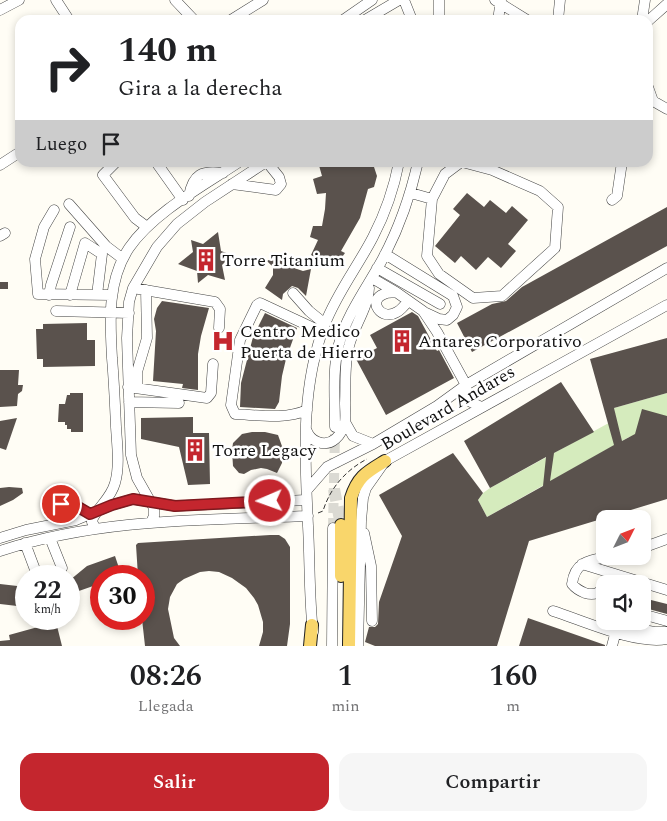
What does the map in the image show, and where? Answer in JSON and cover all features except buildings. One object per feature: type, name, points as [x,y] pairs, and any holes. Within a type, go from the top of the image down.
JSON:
[{"type":"main road","points":[[349,646],[351,498],[354,487],[360,478],[381,463]]},
{"type":"main road","points":[[337,526],[341,646]]},
{"type":"main road","points":[[310,646],[312,625]]},
{"type":"street","points":[[0,10],[19,0]]},
{"type":"street","points":[[56,0],[66,15]]},
{"type":"street","points":[[175,0],[189,15]]},
{"type":"street","points":[[239,15],[263,0]]},
{"type":"street","points":[[351,15],[374,0],[382,10]]},
{"type":"street","points":[[374,15],[399,0]]},
{"type":"street","points":[[404,0],[410,15]]},
{"type":"street","points":[[439,0],[439,15]]},
{"type":"street","points":[[558,15],[560,0]]},
{"type":"street","points":[[643,15],[645,0]]},
{"type":"street","points":[[498,15],[499,1]]},
{"type":"street","points":[[499,1],[520,15]]},
{"type":"street","points":[[653,17],[667,4]]},
{"type":"street","points":[[653,102],[667,109]]},
{"type":"street","points":[[0,165],[15,155]]},
{"type":"street","points":[[111,167],[104,175],[136,218],[167,234]]},
{"type":"street","points":[[160,167],[186,198]]},
{"type":"street","points":[[132,388],[127,358],[129,302],[148,260],[167,234],[191,213],[259,167]]},
{"type":"street","points":[[232,184],[276,190],[280,184],[280,177],[271,167]]},
{"type":"street","points":[[314,646],[306,495],[306,410],[312,366],[324,328],[334,305],[374,236],[388,203],[397,167]]},
{"type":"street","points":[[335,428],[335,364],[339,343],[346,325],[385,254],[411,193],[417,167]]},
{"type":"street","points":[[454,167],[445,174],[432,199],[427,256],[439,274],[473,298],[502,296],[555,248],[558,207],[540,190],[480,167]]},
{"type":"street","points":[[612,200],[617,196],[621,167]]},
{"type":"street","points":[[96,529],[92,522],[93,513],[111,495],[116,481],[110,312],[112,295],[123,259],[128,249],[150,224],[225,168]]},
{"type":"street","points":[[411,193],[432,199]]},
{"type":"street","points":[[69,204],[106,246],[123,259]]},
{"type":"street","points":[[54,210],[44,227],[36,259],[38,294],[112,295]]},
{"type":"street","points":[[49,295],[70,227]]},
{"type":"street","points":[[70,295],[85,243],[102,254],[98,295]]},
{"type":"street","points":[[371,280],[396,292],[423,311],[439,318],[446,320],[452,316],[457,307],[453,296],[385,254]]},
{"type":"street","points":[[377,268],[440,304]]},
{"type":"street","name":"Boulevard Andares","points":[[306,495],[327,467],[374,444],[437,406],[466,385],[667,268]]},
{"type":"street","points":[[306,426],[311,438],[319,443],[328,443],[339,436],[345,422],[348,352],[356,322],[367,304],[371,280]]},
{"type":"street","points":[[134,288],[215,302],[220,309],[219,328]]},
{"type":"street","points":[[146,290],[147,338],[129,402],[130,444],[133,467],[140,485],[151,502],[154,512],[151,522]]},
{"type":"street","points":[[396,292],[379,297],[376,304],[377,309],[381,313],[391,315],[398,312],[408,301]]},
{"type":"street","points":[[292,294],[324,328]]},
{"type":"street","points":[[306,410],[283,416],[234,413],[231,405],[240,340],[257,305],[260,303],[324,328]]},
{"type":"street","name":"Boulevard Andares","points":[[358,646],[361,522],[366,488],[381,463],[667,305]]},
{"type":"street","points":[[56,311],[129,313]]},
{"type":"street","points":[[423,311],[437,332],[466,385],[466,396],[469,401],[481,407]]},
{"type":"street","points":[[127,358],[142,358]]},
{"type":"street","points":[[132,388],[206,398],[211,393],[213,364]]},
{"type":"street","points":[[454,394],[464,398],[468,404],[467,415]]},
{"type":"street","points":[[129,402],[179,403]]},
{"type":"street","name":"Boulevard Andares","points":[[345,422],[353,436],[374,444]]},
{"type":"street","points":[[0,538],[26,530],[76,520],[112,505],[133,499],[175,506],[306,495]]},
{"type":"street","points":[[49,504],[73,504],[93,513]]},
{"type":"street","points":[[0,551],[25,543],[96,529],[151,522],[308,514]]},
{"type":"street","points":[[361,522],[372,566],[372,621]]},
{"type":"street","points":[[332,646],[337,526]]},
{"type":"street","points":[[50,538],[61,565]]},
{"type":"street","points":[[651,546],[666,542]]},
{"type":"street","points":[[25,543],[33,565]]},
{"type":"street","points":[[596,560],[582,563],[576,570],[572,584],[578,590],[592,595],[601,590],[610,573]]},
{"type":"street","points":[[582,563],[614,575]]},
{"type":"street","points":[[651,587],[667,590]]},
{"type":"street","points":[[553,611],[596,621]]},
{"type":"street","points":[[651,617],[667,621]]},
{"type":"street","points":[[612,646],[617,630]]},
{"type":"street","points":[[622,630],[637,643],[667,639]]},
{"type":"street","points":[[642,630],[667,632]]},
{"type":"path","points":[[308,514],[320,513],[331,490],[359,463],[372,456],[381,463]]},
{"type":"green space","points":[[667,393],[667,431],[629,437],[487,517],[478,500],[490,488],[616,419],[614,408]]},
{"type":"tunnel","points":[[333,528],[335,434]]},
{"type":"tunnel","points":[[334,489],[341,525]]},
{"type":"place","name":"Torre Titanium","points":[[206,260]]},
{"type":"place","name":"Centro Medico Puerta de Hierro","points":[[223,341]]},
{"type":"place","name":"Antares Corporativo","points":[[402,341]]},
{"type":"place","name":"Torre Legacy","points":[[195,450]]},
{"type":"route","points":[[61,504],[73,504],[90,514],[133,499],[175,506],[270,501]]}]
